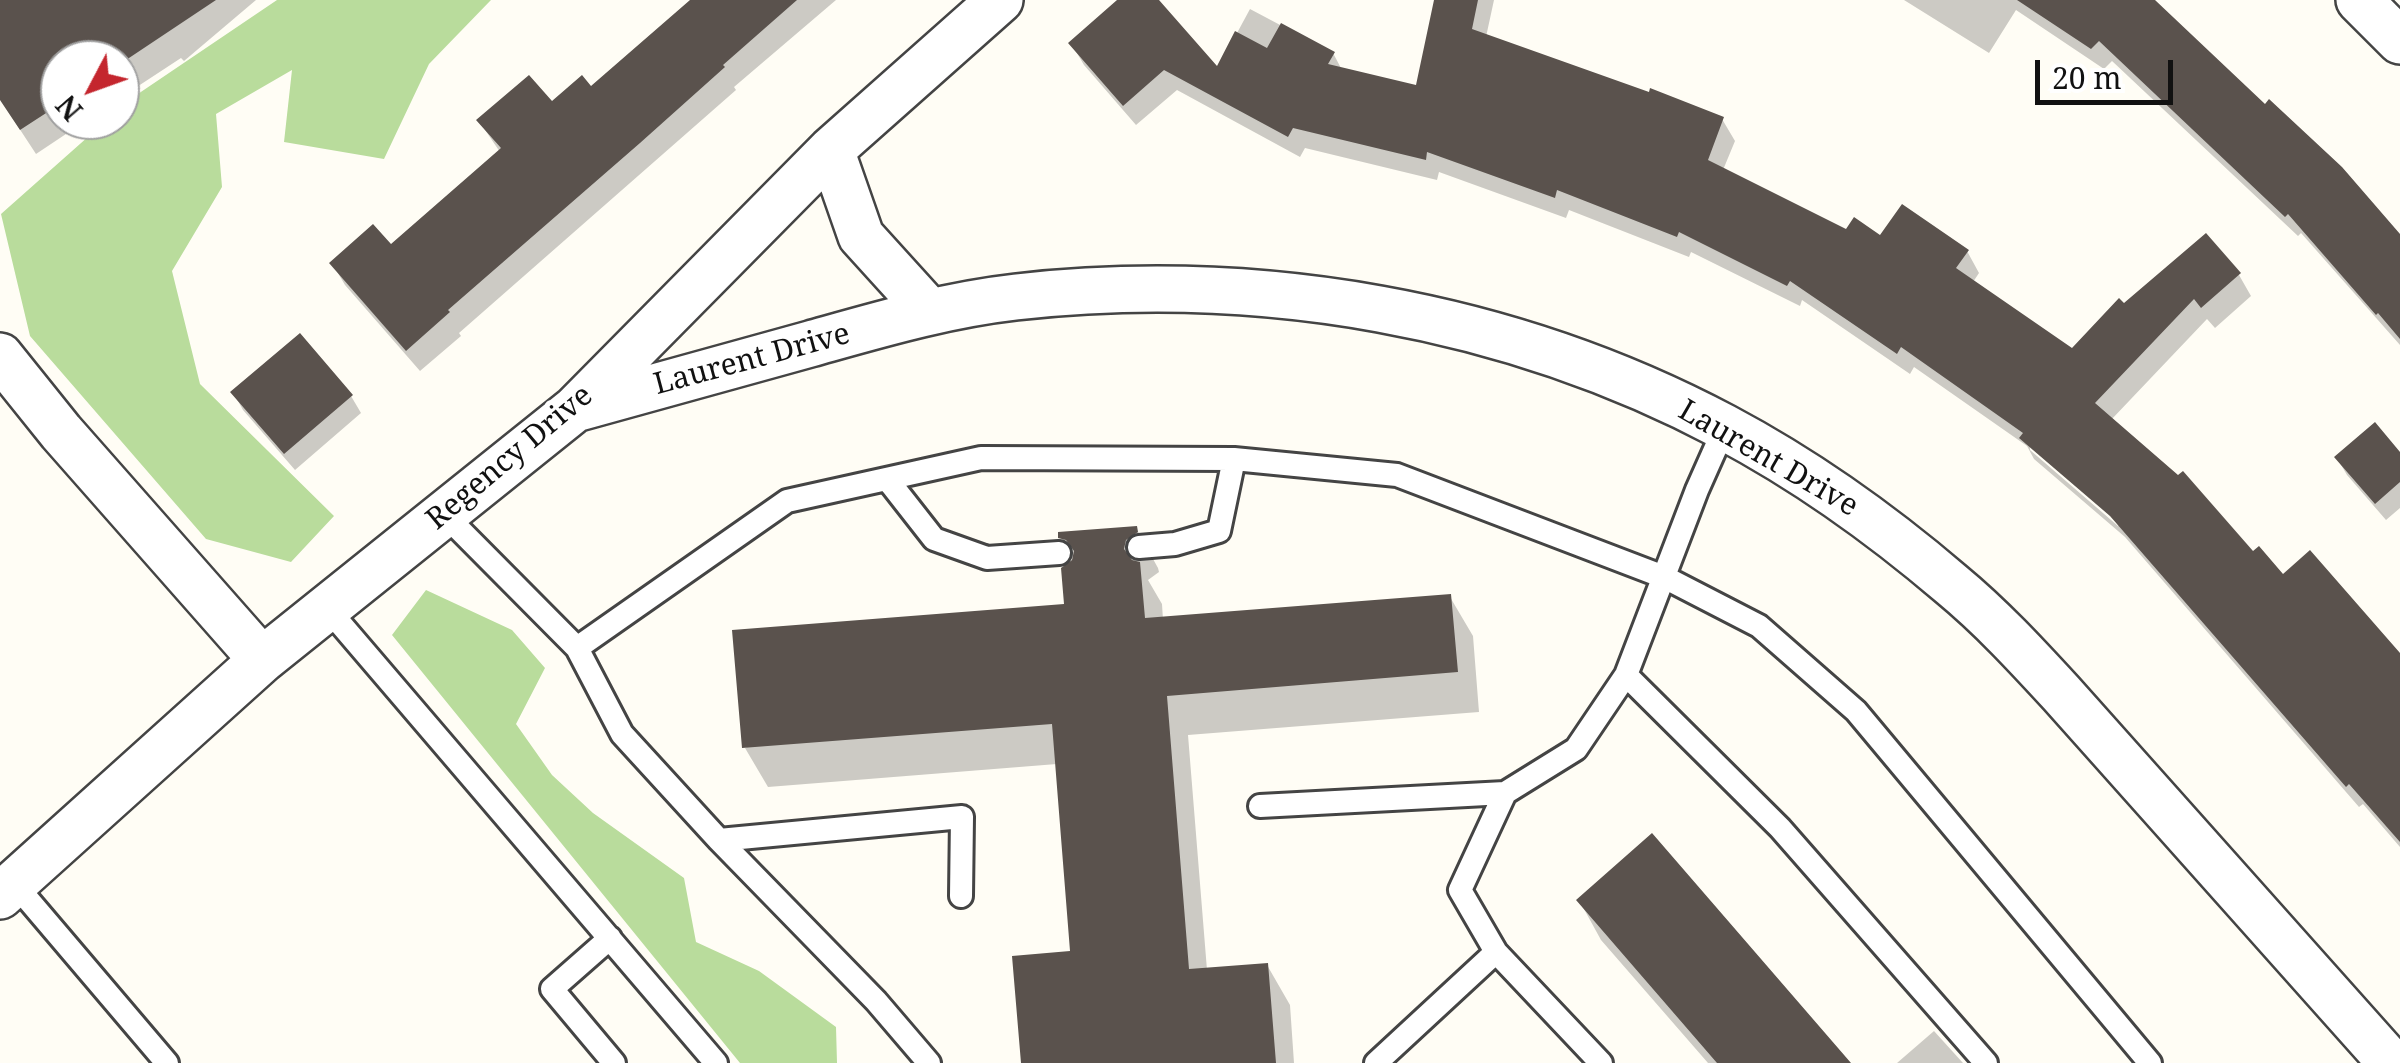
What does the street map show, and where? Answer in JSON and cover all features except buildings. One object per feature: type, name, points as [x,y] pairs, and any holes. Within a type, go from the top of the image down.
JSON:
[{"type":"street","name":"Regency Drive","points":[[7,889],[262,660],[575,408],[831,150],[1000,0]]},
{"type":"street","points":[[2359,0],[2400,41]]},
{"type":"street","points":[[831,150],[861,236],[929,311]]},
{"type":"street","name":"Laurent Drive","points":[[575,408],[929,311],[1014,297],[1146,288],[1248,292],[1362,306],[1462,326],[1555,354],[1637,385],[1725,427],[1866,516],[1953,585],[2005,633],[2391,1063]]},
{"type":"street","points":[[0,356],[61,432],[262,660]]},
{"type":"lane","points":[[1260,806],[1504,792],[1576,749],[1626,675],[1696,490],[1725,427]]},
{"type":"lane","points":[[577,648],[788,502],[980,458],[1234,460],[1396,475],[1664,577],[1759,626],[1856,711],[2150,1063]]},
{"type":"lane","points":[[1139,547],[1175,544],[1219,532],[1234,460]]},
{"type":"lane","points":[[888,479],[934,538],[987,558],[1060,553]]},
{"type":"lane","points":[[444,514],[577,648],[622,734],[876,1001],[929,1063]]},
{"type":"lane","points":[[327,608],[716,1063]]},
{"type":"lane","points":[[1626,675],[1780,828],[1986,1063]]},
{"type":"lane","points":[[1504,792],[1460,890],[1496,952],[1586,1058]]},
{"type":"lane","points":[[719,840],[962,817],[960,896]]},
{"type":"lane","points":[[7,889],[166,1063]]},
{"type":"lane","points":[[610,938],[552,989],[614,1063]]},
{"type":"lane","points":[[1376,1063],[1496,952]]},
{"type":"green space","points":[[277,0],[491,0],[429,64],[384,159],[284,142],[292,70],[216,114],[222,187],[172,271],[200,384],[334,516],[291,562],[206,539],[30,336],[1,214],[84,140],[140,140],[140,93]]},
{"type":"green space","points":[[426,590],[512,630],[545,668],[516,724],[552,775],[593,813],[684,878],[696,942],[759,971],[836,1027],[837,1063],[740,1063],[392,635]]}]
